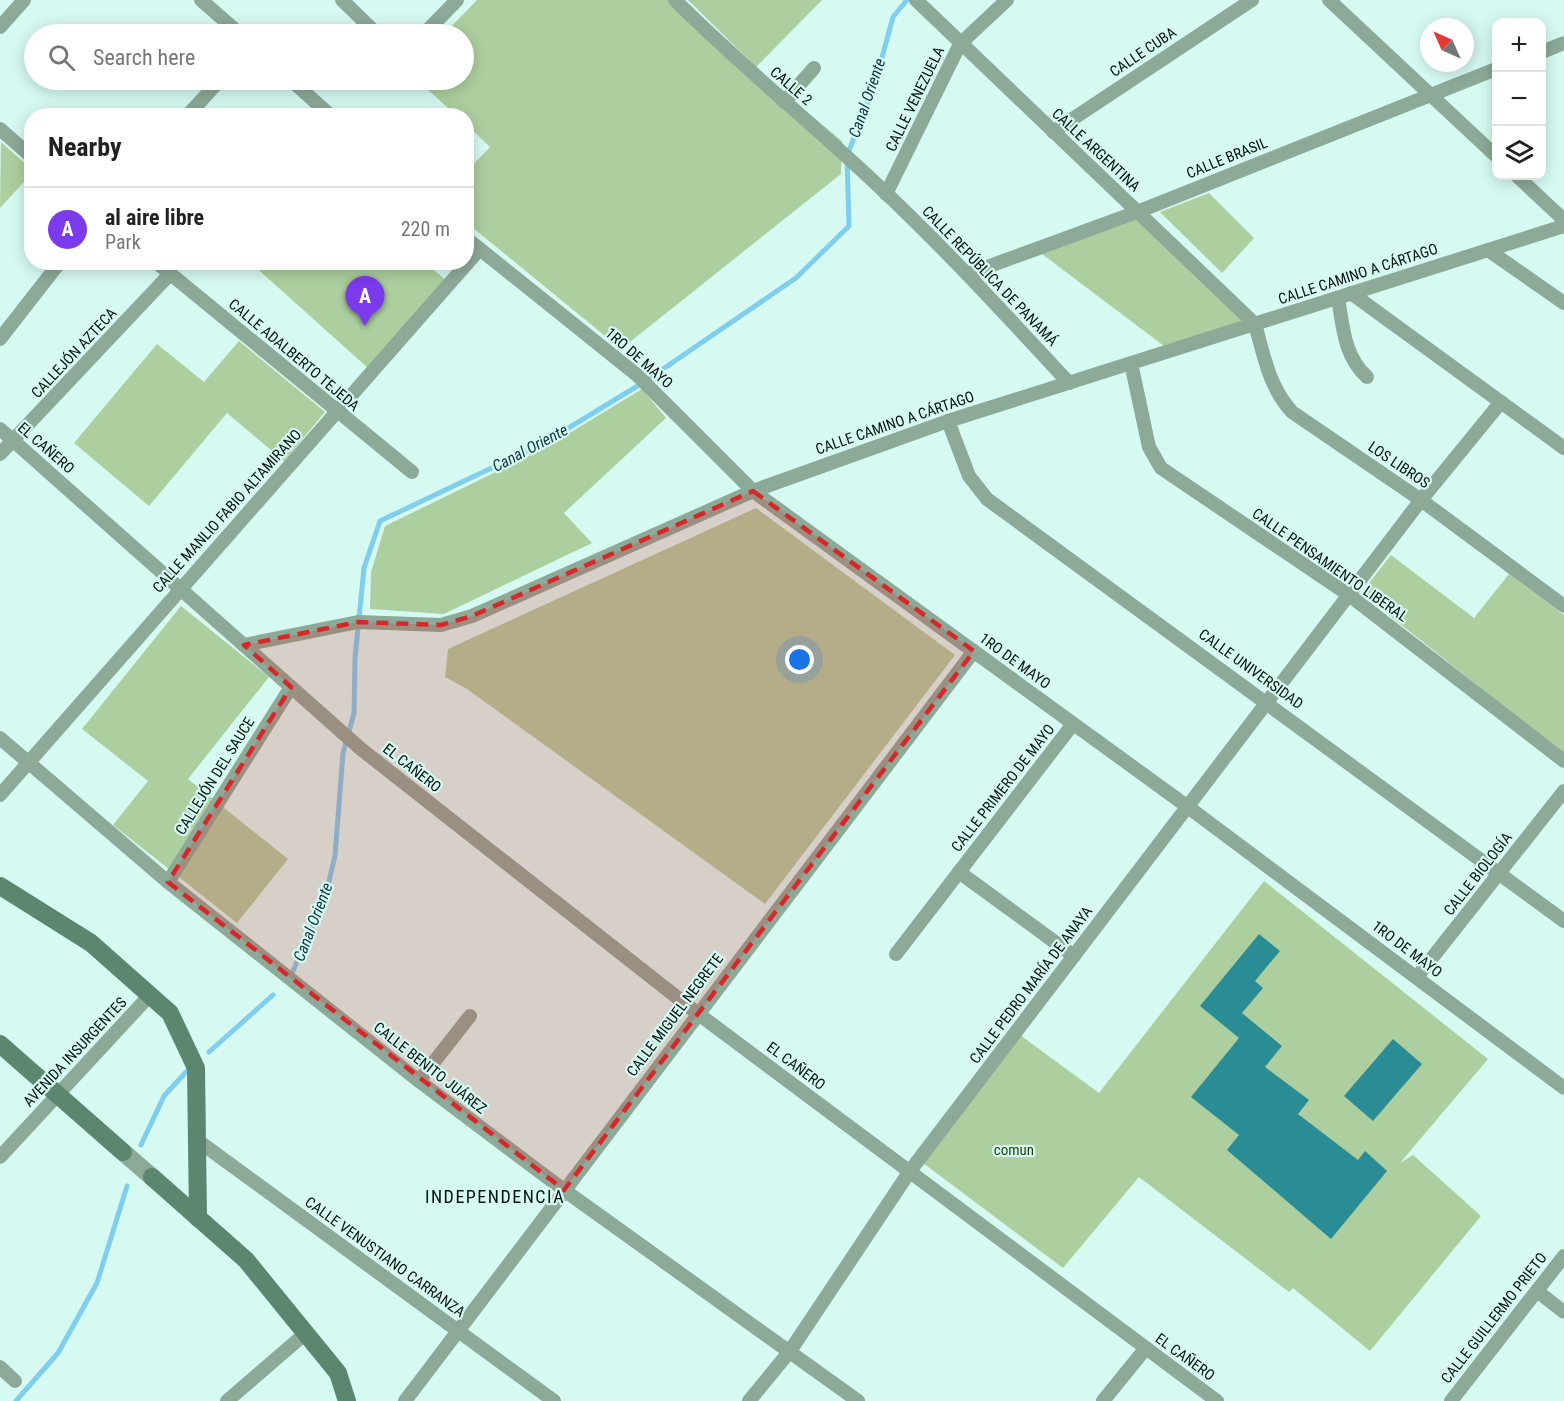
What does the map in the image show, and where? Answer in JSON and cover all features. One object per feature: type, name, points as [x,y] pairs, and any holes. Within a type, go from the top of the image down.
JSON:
[{"type":"main road","points":[[0,886],[91,943],[170,1013],[196,1068],[198,1218]]},
{"type":"main road","points":[[0,1044],[123,1152]]},
{"type":"main road","points":[[152,1177],[246,1260],[307,1332],[338,1373],[347,1401]]},
{"type":"street","points":[[0,27],[24,0]]},
{"type":"street","points":[[201,0],[229,24]]},
{"type":"street","points":[[342,0],[367,24]]},
{"type":"street","points":[[434,24],[457,0]]},
{"type":"street","name":"CALLE 2","points":[[675,0],[732,56],[886,194]]},
{"type":"street","name":"CALLE ARGENTINA","points":[[916,0],[1255,324]]},
{"type":"street","name":"CALLE VENEZUELA","points":[[886,194],[960,44],[1007,0]]},
{"type":"street","name":"CALLE CUBA","points":[[1053,132],[1252,0]]},
{"type":"street","points":[[1329,0],[1492,151]]},
{"type":"street","points":[[1546,50],[1564,43]]},
{"type":"street","points":[[784,102],[814,68]]},
{"type":"street","name":"CALLE BRASIL","points":[[968,274],[1137,212],[1492,71]]},
{"type":"street","points":[[194,108],[210,90]]},
{"type":"street","points":[[302,90],[322,108]]},
{"type":"street","points":[[0,129],[24,150]]},
{"type":"street","points":[[1521,180],[1564,220]]},
{"type":"street","name":"CALLE REPÚBLICA DE PANAMÁ","points":[[886,194],[968,274],[1069,382]]},
{"type":"street","name":"CALLE CAMINO A CÁRTAGO","points":[[244,645],[358,622],[441,625],[472,616],[753,491],[948,421],[1564,226]]},
{"type":"street","name":"1RO DE MAYO","points":[[474,245],[638,375],[753,491],[1188,807],[1564,1088]]},
{"type":"street","name":"CALLE MANLIO FABIO ALTAMIRANO","points":[[474,256],[479,250]]},
{"type":"street","points":[[1488,250],[1564,303]]},
{"type":"street","points":[[0,339],[54,270]]},
{"type":"street","name":"CALLE ADALBERTO TEJEDA","points":[[165,270],[338,414],[412,472]]},
{"type":"street","name":"CALLE MANLIO FABIO ALTAMIRANO","points":[[0,795],[179,588],[338,414],[462,270]]},
{"type":"street","name":"CALLEJÓN AZTECA","points":[[0,454],[14,442],[170,274]]},
{"type":"street","points":[[1352,293],[1564,448]]},
{"type":"street","points":[[1338,297],[1348,352],[1354,365],[1367,377]]},
{"type":"street","name":"LOS LIBROS","points":[[1255,324],[1270,380],[1278,397],[1292,412],[1421,500],[1564,606]]},
{"type":"street","name":"CALLE PENSAMIENTO LIBERAL","points":[[1131,363],[1149,447],[1161,468],[1349,595],[1564,761]]},
{"type":"street","name":"CALLE PEDRO MARÍA DE ANAYA","points":[[749,1401],[790,1351],[910,1171],[1421,500],[1501,402]]},
{"type":"street","name":"CALLE UNIVERSIDAD","points":[[948,421],[969,476],[987,499],[1501,872],[1564,921]]},
{"type":"street","name":"EL CAÑERO","points":[[0,429],[361,749],[698,1013],[1217,1401]]},
{"type":"street","name":"CALLE MIGUEL NEGRETE","points":[[405,1401],[975,651]]},
{"type":"street","name":"CALLEJÓN DEL SAUCE","points":[[168,882],[291,687]]},
{"type":"street","name":"CALLE PRIMERO DE MAYO","points":[[896,954],[1073,724]]},
{"type":"street","name":"CALLE BENITO JUÁREZ","points":[[0,738],[168,882],[419,1081],[564,1190],[858,1401]]},
{"type":"street","name":"CALLE BIOLOGÍA","points":[[1417,977],[1564,791]]},
{"type":"street","points":[[959,872],[1074,956]]},
{"type":"street","name":"AVENIDA INSURGENTES","points":[[0,1157],[150,995]]},
{"type":"street","points":[[419,1081],[470,1016]]},
{"type":"street","name":"CALLE VENUSTIANO CARRANZA","points":[[197,1140],[554,1401]]},
{"type":"street","points":[[123,1152],[152,1177]]},
{"type":"street","name":"CALLE GUILLERMO PRIETO","points":[[1451,1401],[1564,1256]]},
{"type":"street","points":[[1537,1291],[1564,1312]]},
{"type":"street","points":[[227,1401],[307,1332]]},
{"type":"street","points":[[1103,1401],[1146,1348]]},
{"type":"street","points":[[0,1367],[15,1381]]},
{"type":"highlighted area","points":[[753,491],[974,651],[564,1190],[168,882],[291,687],[244,645],[358,622],[441,625],[472,616]]},
{"type":"green space","points":[[477,0],[671,0],[842,141],[841,174],[621,349],[474,229],[474,164],[490,147],[474,132],[474,108],[448,108],[428,90],[474,90],[474,24],[454,24]]},
{"type":"green space","points":[[688,0],[822,0],[756,67]]},
{"type":"green space","points":[[1,142],[24,163],[24,182],[0,208]]},
{"type":"green space","points":[[1209,193],[1254,238],[1222,273],[1160,212]]},
{"type":"green space","points":[[1136,217],[1245,321],[1164,346],[1042,254]]},
{"type":"green space","points":[[259,270],[434,270],[448,282],[369,369]]},
{"type":"green space","points":[[239,341],[325,412],[284,461],[227,413],[149,506],[74,443],[157,344],[204,382]]},
{"type":"green space","points":[[642,389],[666,418],[564,513],[592,543],[444,614],[370,609],[371,572],[385,526],[543,449]]},
{"type":"green space","points":[[756,508],[955,655],[765,904],[467,689],[445,677],[448,649]]},
{"type":"green space","points":[[1391,555],[1474,618],[1509,574],[1564,615],[1564,754],[1361,593]]},
{"type":"green space","points":[[181,606],[269,677],[188,779],[288,859],[237,923],[113,825],[148,781],[82,729]]},
{"type":"green space","name":"comun","points":[[1264,881],[1488,1059],[1400,1163],[1413,1155],[1481,1216],[1370,1351],[1293,1288],[1289,1292],[1139,1177],[1063,1268],[923,1163],[1020,1035],[1099,1093]]},
{"type":"building","points":[[1259,934],[1280,951],[1255,981],[1263,988],[1242,1013],[1282,1046],[1265,1067],[1309,1100],[1298,1114],[1358,1160],[1365,1151],[1387,1171],[1331,1239],[1227,1150],[1239,1135],[1191,1097],[1239,1038],[1200,1006]]},
{"type":"building","points":[[1393,1039],[1422,1064],[1373,1121],[1344,1096]]},
{"type":"waterway","name":"Canal Oriente","points":[[293,971],[326,894],[335,856],[343,753],[354,713],[355,658],[364,568],[380,521],[544,443],[644,382],[796,278],[849,226],[847,156],[875,83],[893,17],[907,0]]},
{"type":"waterway","name":"Canal Oriente","points":[[209,1052],[273,995]]},
{"type":"waterway","name":"Canal Oriente","points":[[141,1145],[164,1096],[188,1070]]},
{"type":"waterway","name":"Canal Oriente","points":[[16,1401],[58,1353],[97,1283],[127,1186]]},
{"type":"place","name":"al aire libre","points":[[365,326]]},
{"type":"district","name":"INDEPENDENCIA","points":[[495,1196]]}]
